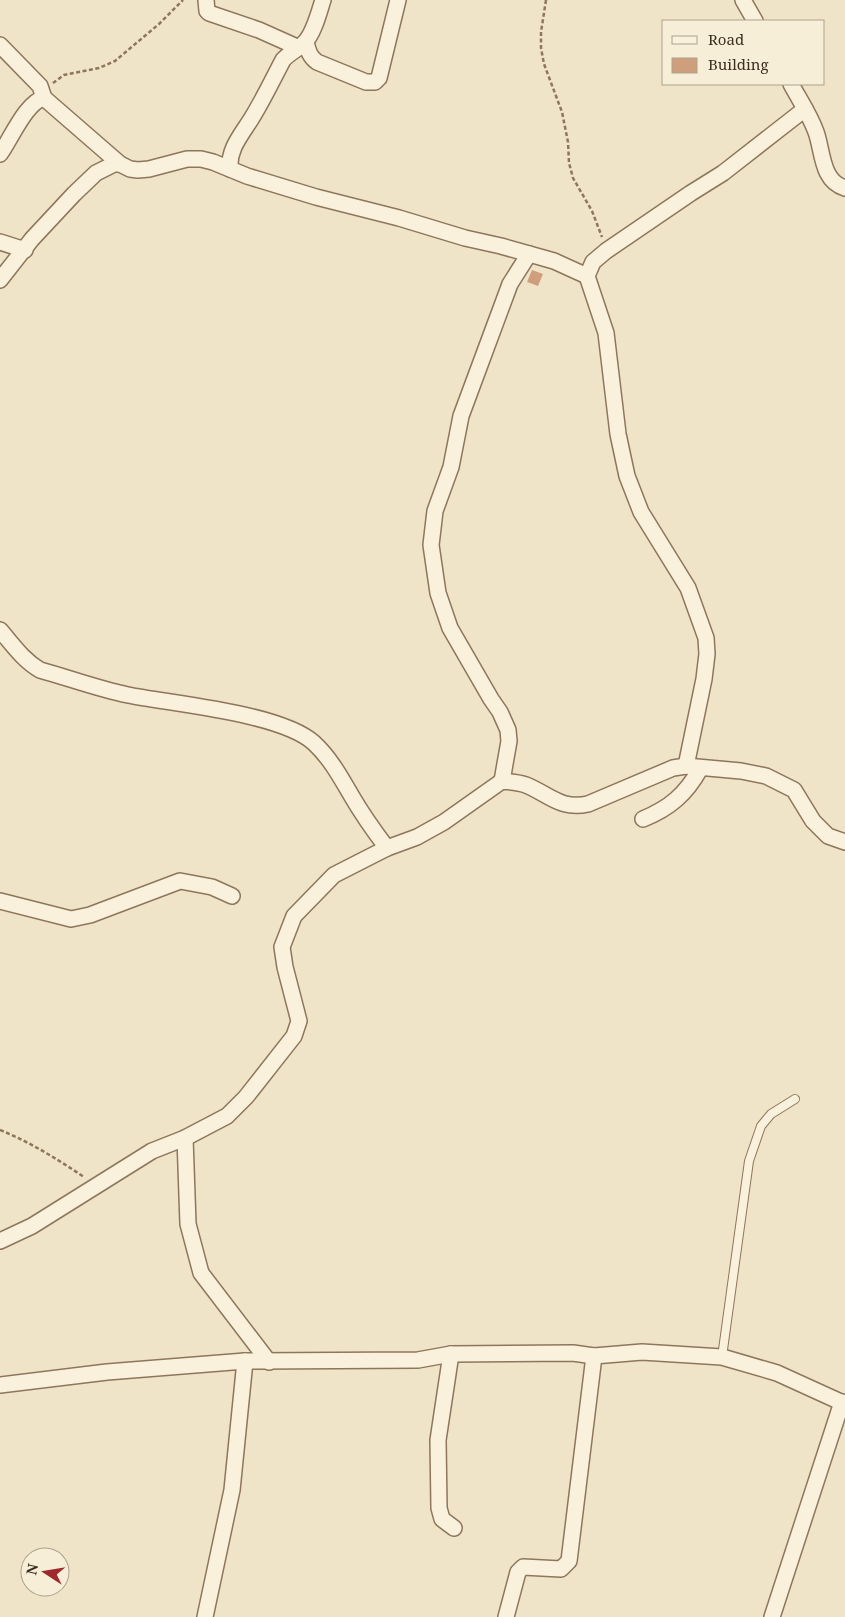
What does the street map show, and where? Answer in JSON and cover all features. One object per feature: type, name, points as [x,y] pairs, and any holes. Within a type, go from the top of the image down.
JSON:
[{"type":"street","points":[[206,0],[207,11],[210,14],[301,45],[317,62],[366,82],[375,82],[379,78],[398,0]]},
{"type":"street","points":[[230,169],[229,160],[233,148],[254,116],[283,60],[289,52],[301,45],[317,19],[323,0]]},
{"type":"street","points":[[743,0],[754,20]]},
{"type":"street","points":[[0,44],[43,93],[120,164],[130,169],[150,169],[188,159],[201,159],[247,176],[316,197],[554,261],[587,276]]},
{"type":"street","points":[[792,85],[816,132],[826,170],[837,184],[845,188]]},
{"type":"street","points":[[0,154],[22,119],[43,93]]},
{"type":"street","points":[[642,819],[659,812],[687,790],[693,768],[707,654],[706,638],[688,588],[641,512],[627,476],[618,434],[606,332],[587,276],[593,262],[606,251],[684,197],[723,173],[805,109]]},
{"type":"street","points":[[0,280],[32,239],[74,194],[96,173],[114,164],[120,164]]},
{"type":"street","points":[[0,242],[25,250]]},
{"type":"street","points":[[502,781],[508,730],[503,716],[491,699],[450,628],[438,594],[431,545],[436,511],[451,467],[461,416],[510,284],[529,254]]},
{"type":"street","points":[[0,630],[19,654],[40,670],[126,694],[254,718],[288,728],[313,743],[338,771],[371,827],[387,848]]},
{"type":"street","points":[[0,1241],[32,1226],[152,1152],[227,1116],[246,1097],[294,1036],[299,1022],[282,947],[294,916],[334,875],[387,848],[417,837],[444,822],[502,781],[524,784],[567,806],[577,807],[673,768],[741,772],[766,776],[794,790],[813,821],[828,836],[845,842]]},
{"type":"street","points":[[0,901],[71,919],[90,916],[180,881],[212,887],[232,896]]},
{"type":"street","points":[[184,1138],[188,1224],[200,1273],[269,1362]]},
{"type":"street","points":[[0,1385],[107,1372],[245,1361],[418,1360],[451,1354],[573,1353],[594,1356],[642,1352],[722,1357],[777,1373],[843,1403],[772,1617]]},
{"type":"street","points":[[451,1354],[438,1440],[439,1508],[442,1519],[454,1528]]},
{"type":"street","points":[[506,1617],[518,1572],[523,1567],[561,1569],[569,1561],[594,1356]]},
{"type":"street","points":[[205,1617],[232,1490],[245,1361]]},
{"type":"lane","points":[[722,1357],[749,1161],[761,1126],[771,1114],[796,1099]]},
{"type":"path","points":[[43,93],[64,75],[99,68],[116,60],[159,24],[183,0]]},
{"type":"path","points":[[546,0],[540,32],[544,64],[562,112],[571,170],[594,216],[606,251]]},
{"type":"path","points":[[0,1130],[55,1157],[98,1186]]},
{"type":"building","points":[[532,270],[543,274],[538,286],[527,282]]}]
